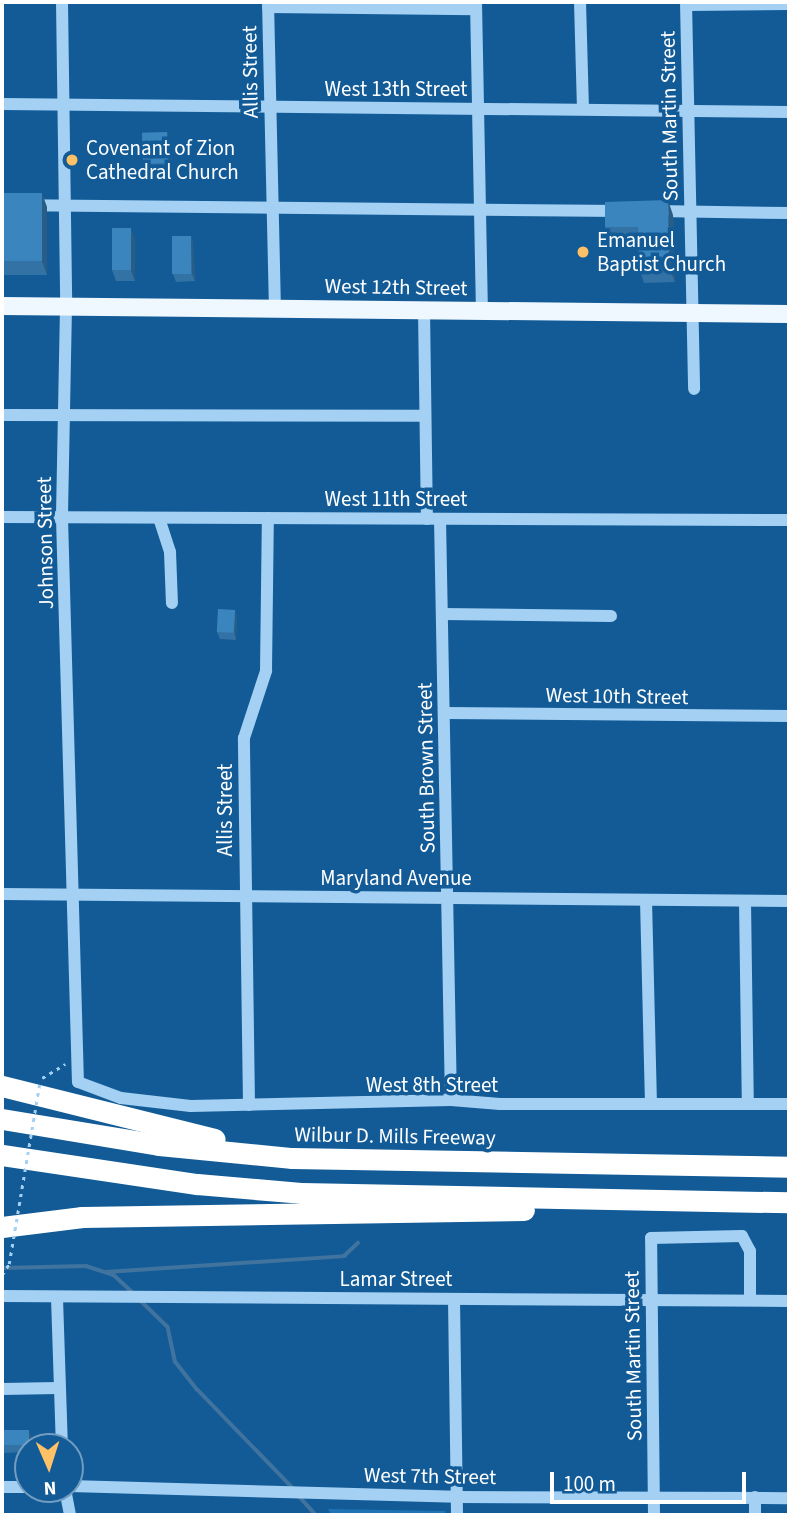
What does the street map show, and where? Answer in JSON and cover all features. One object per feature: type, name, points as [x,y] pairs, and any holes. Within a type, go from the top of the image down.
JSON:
[{"type":"highway","points":[[2,1086],[158,1128],[341,1160]]},
{"type":"highway","name":"Wilbur D. Mills Freeway","points":[[2,1119],[159,1145],[341,1160],[789,1167]]},
{"type":"highway","points":[[2,1154],[266,1191],[789,1202]]},
{"type":"highway","points":[[2,1227],[53,1218],[485,1213],[700,1200]]},
{"type":"main road","name":"West 12th Street","points":[[2,306],[789,314]]},
{"type":"street","name":"Johnson Street","points":[[62,2],[62,205],[66,307],[62,517],[74,1060],[78,1082]]},
{"type":"street","points":[[580,2],[583,108]]},
{"type":"street","points":[[687,3],[789,4]]},
{"type":"street","name":"South Martin Street","points":[[687,3],[694,389]]},
{"type":"street","points":[[268,5],[476,5],[482,311]]},
{"type":"street","name":"Allis Street","points":[[268,5],[275,309]]},
{"type":"street","name":"West 13th Street","points":[[2,104],[789,112]]},
{"type":"street","points":[[2,205],[789,212]]},
{"type":"street","points":[[424,310],[427,519]]},
{"type":"street","points":[[2,415],[425,416]]},
{"type":"street","name":"West 11th Street","points":[[2,517],[789,520]]},
{"type":"street","points":[[159,518],[170,552],[172,603]]},
{"type":"street","name":"Allis Street","points":[[249,1105],[244,738],[266,671],[268,518]]},
{"type":"street","name":"South Brown Street","points":[[440,519],[451,1100]]},
{"type":"street","points":[[442,614],[611,616]]},
{"type":"street","name":"West 10th Street","points":[[444,713],[789,716]]},
{"type":"street","name":"Maryland Avenue","points":[[2,894],[789,901]]},
{"type":"street","points":[[646,900],[651,1103]]},
{"type":"street","points":[[745,901],[748,1104]]},
{"type":"street","name":"West 8th Street","points":[[78,1082],[93,1091],[156,1104],[249,1105],[451,1100],[500,1104],[789,1104]]},
{"type":"street","name":"South Martin Street","points":[[654,1515],[651,1238],[742,1236],[750,1251],[750,1300]]},
{"type":"street","name":"Lamar Street","points":[[2,1296],[789,1301]]},
{"type":"street","points":[[57,1298],[61,1433]]},
{"type":"street","points":[[454,1299],[457,1515]]},
{"type":"street","points":[[2,1389],[58,1388]]},
{"type":"street","name":"West 7th Street","points":[[84,1486],[287,1490],[456,1497],[789,1498]]},
{"type":"street","points":[[755,1497],[755,1515]]},
{"type":"path","points":[[2,1275],[9,1264],[40,1081],[43,1073],[74,1060]]},
{"type":"shaded area","points":[[328,1509],[445,1511],[445,1515],[331,1515]]},
{"type":"building","points":[[167,132],[168,163],[143,164],[142,133]]},
{"type":"building","points":[[2,193],[42,193],[42,261],[2,261]]},
{"type":"building","points":[[668,200],[669,268],[639,268],[638,227],[605,227],[605,202]]},
{"type":"building","points":[[112,228],[131,228],[131,270],[112,270]]},
{"type":"building","points":[[172,236],[191,236],[191,274],[172,274]]},
{"type":"building","points":[[218,609],[235,610],[234,633],[217,632]]},
{"type":"building","points":[[2,1430],[29,1430],[29,1433],[14,1433],[14,1445],[2,1445]]},
{"type":"waterway","points":[[106,1272],[344,1256],[358,1243]]},
{"type":"waterway","points":[[2,1268],[86,1266],[114,1275],[133,1293]]},
{"type":"waterway","points":[[141,1301],[168,1327],[175,1361],[197,1389],[292,1487]]},
{"type":"waterway","points":[[299,1496],[316,1515]]},
{"type":"place","name":"Covenant of Zion Cathedral Church","points":[[72,160]]},
{"type":"place","name":"Emanuel Baptist Church","points":[[583,252]]}]
